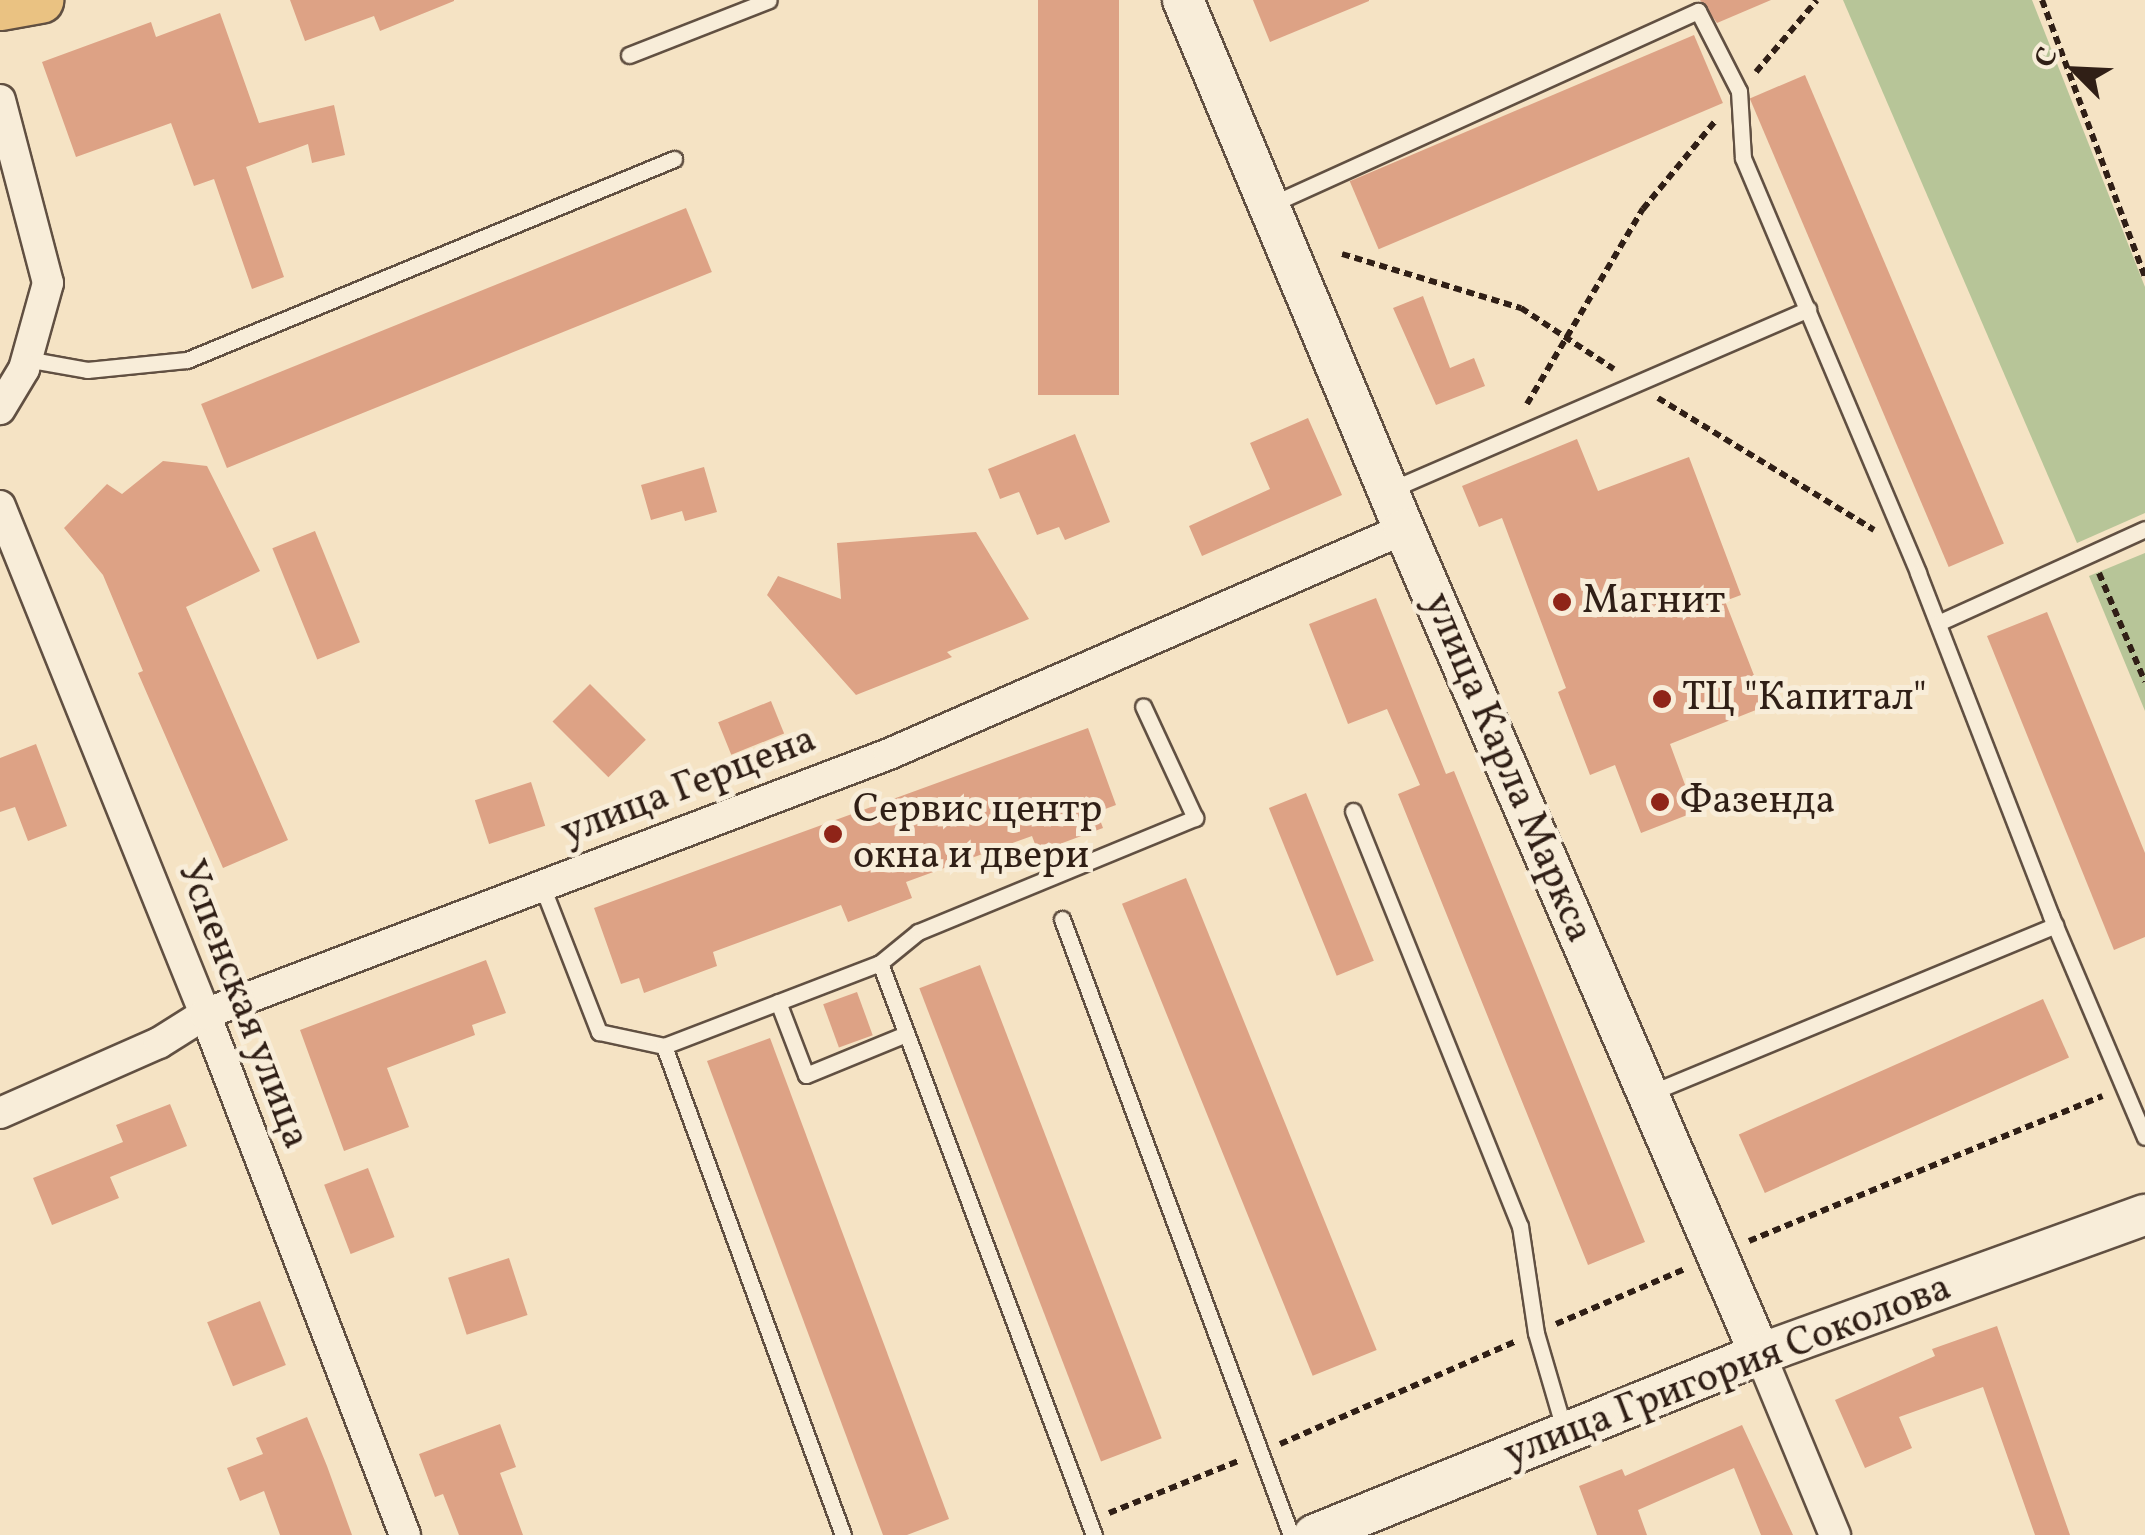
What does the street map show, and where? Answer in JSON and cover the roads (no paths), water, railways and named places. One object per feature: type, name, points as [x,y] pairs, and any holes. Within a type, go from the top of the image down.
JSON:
[{"type":"main road","points":[[0,7],[40,0]]},
{"type":"main road","name":"улица Карла Маркса","points":[[1183,0],[1404,529],[1760,1354]]},
{"type":"main road","name":"улица Григория Соколова","points":[[1314,1535],[1760,1354],[2145,1215]]},
{"type":"street","points":[[0,100],[48,283],[26,359],[0,409]]},
{"type":"street","name":"Успенская улица","points":[[0,506],[205,1014],[405,1535]]},
{"type":"street","name":"улица Герцена","points":[[0,1113],[159,1043],[205,1014],[889,754],[1404,529]]},
{"type":"street","name":"улица Карла Маркса","points":[[1760,1354],[1835,1535]]},
{"type":"lane","points":[[629,55],[769,0]]},
{"type":"lane","points":[[1269,206],[1698,11],[1740,91],[1743,158],[1938,622],[2055,925],[2145,1137]]},
{"type":"lane","points":[[26,359],[87,370],[187,360],[674,159]]},
{"type":"lane","points":[[1388,490],[1808,309]]},
{"type":"lane","points":[[1938,622],[2145,529]]},
{"type":"lane","points":[[542,886],[599,1032],[664,1046],[880,964],[918,932],[1195,818],[1144,706]]},
{"type":"lane","points":[[1353,812],[1520,1226],[1536,1333],[1566,1433]]},
{"type":"lane","points":[[1062,920],[1291,1535]]},
{"type":"lane","points":[[1647,1094],[2055,925]]},
{"type":"lane","points":[[880,964],[1092,1528]]},
{"type":"lane","points":[[778,1002],[806,1075],[906,1034]]},
{"type":"lane","points":[[664,1046],[843,1535]]},
{"type":"place","name":"Магнит","points":[[1562,602]]},
{"type":"place","name":"ТЦ \"Капитал\"","points":[[1662,699]]},
{"type":"place","name":"Фазенда","points":[[1660,802]]},
{"type":"place","name":"Сервис центр окна и двери","points":[[833,834]]}]
